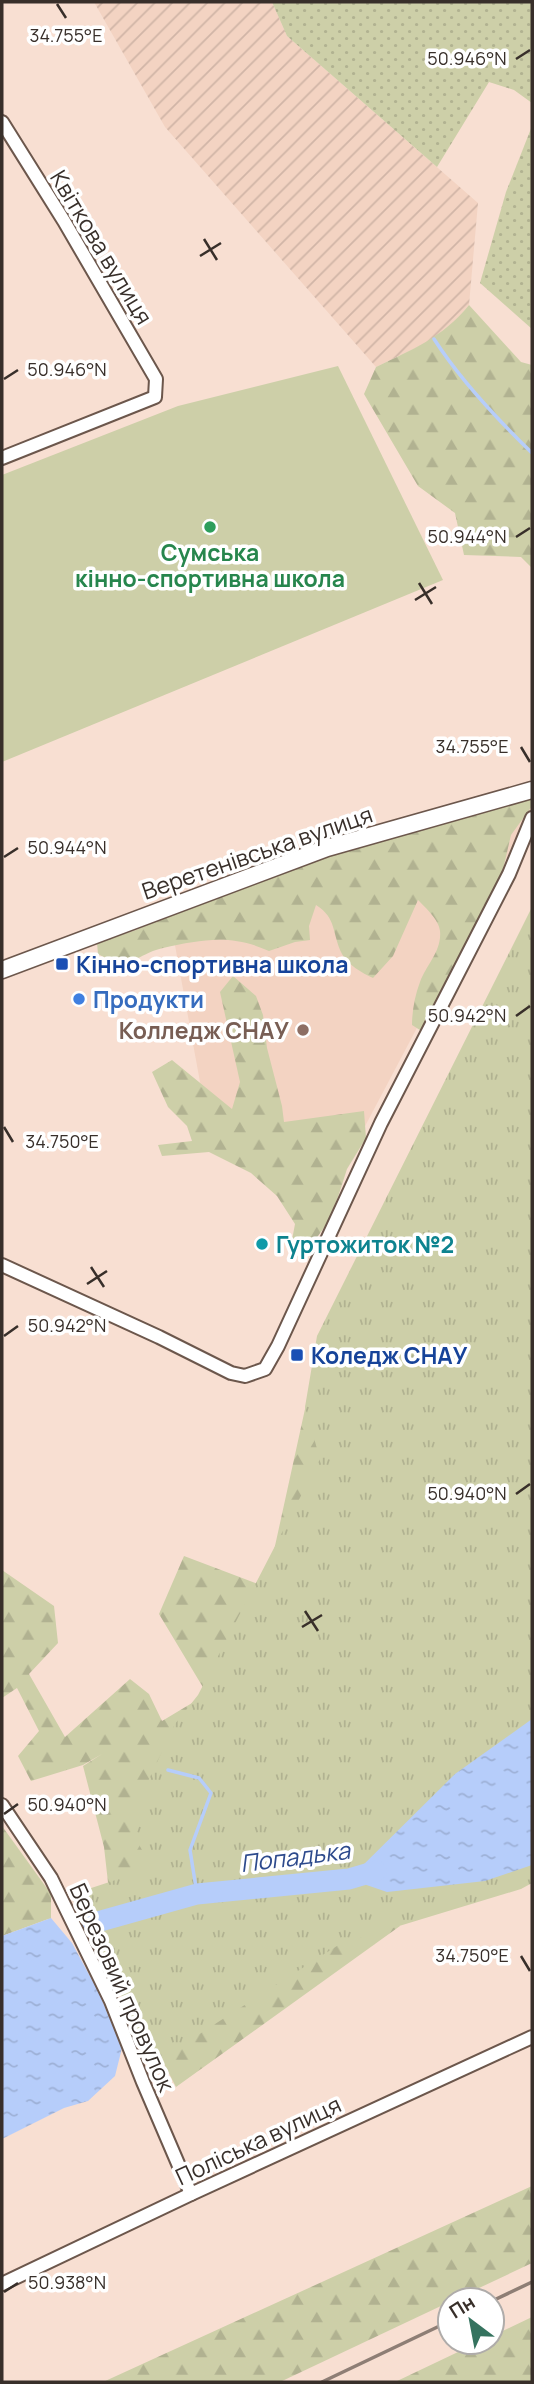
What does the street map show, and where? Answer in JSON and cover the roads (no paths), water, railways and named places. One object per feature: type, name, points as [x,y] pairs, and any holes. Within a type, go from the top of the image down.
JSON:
[{"type":"street","name":"Квіткова вулиця","points":[[2,122],[64,221],[156,379],[155,397],[2,458]]},
{"type":"street","name":"Веретенівська вулиця","points":[[2,970],[327,848],[532,790]]},
{"type":"street","points":[[2,1265],[231,1373],[245,1376],[265,1369],[381,1123],[509,874],[532,818]]},
{"type":"street","name":"Березовий провулок","points":[[2,1805],[51,1878],[111,2000],[191,2194]]},
{"type":"street","name":"Поліська вулиця","points":[[2,2284],[532,2037]]},
{"type":"water","points":[[532,1719],[532,1865],[485,1881],[387,1892],[349,1879],[455,1774]]},
{"type":"water","points":[[51,1918],[72,1943],[99,1993],[122,2048],[115,2076],[88,2101],[64,2108],[2,2139],[2,1936]]},
{"type":"waterway","points":[[434,339],[480,399],[532,453]]},
{"type":"waterway","points":[[168,1770],[199,1778],[211,1793],[190,1850],[197,1894]]},
{"type":"waterway","name":"Попадька","points":[[90,1924],[197,1894],[349,1879],[376,1871]]},
{"type":"railway","points":[[506,2294],[532,2282]]},
{"type":"railway","points":[[322,2382],[436,2328]]},
{"type":"place","name":"Сумська кінно-спортивна школа","points":[[210,527]]},
{"type":"place","name":"Кінно-спортивна школа","points":[[62,964]]},
{"type":"place","name":"Продукти","points":[[79,999]]},
{"type":"place","name":"Колледж СНАУ","points":[[303,1030]]},
{"type":"place","name":"Гуртожиток №2","points":[[262,1244]]},
{"type":"place","name":"Коледж СНАУ","points":[[297,1355]]}]
